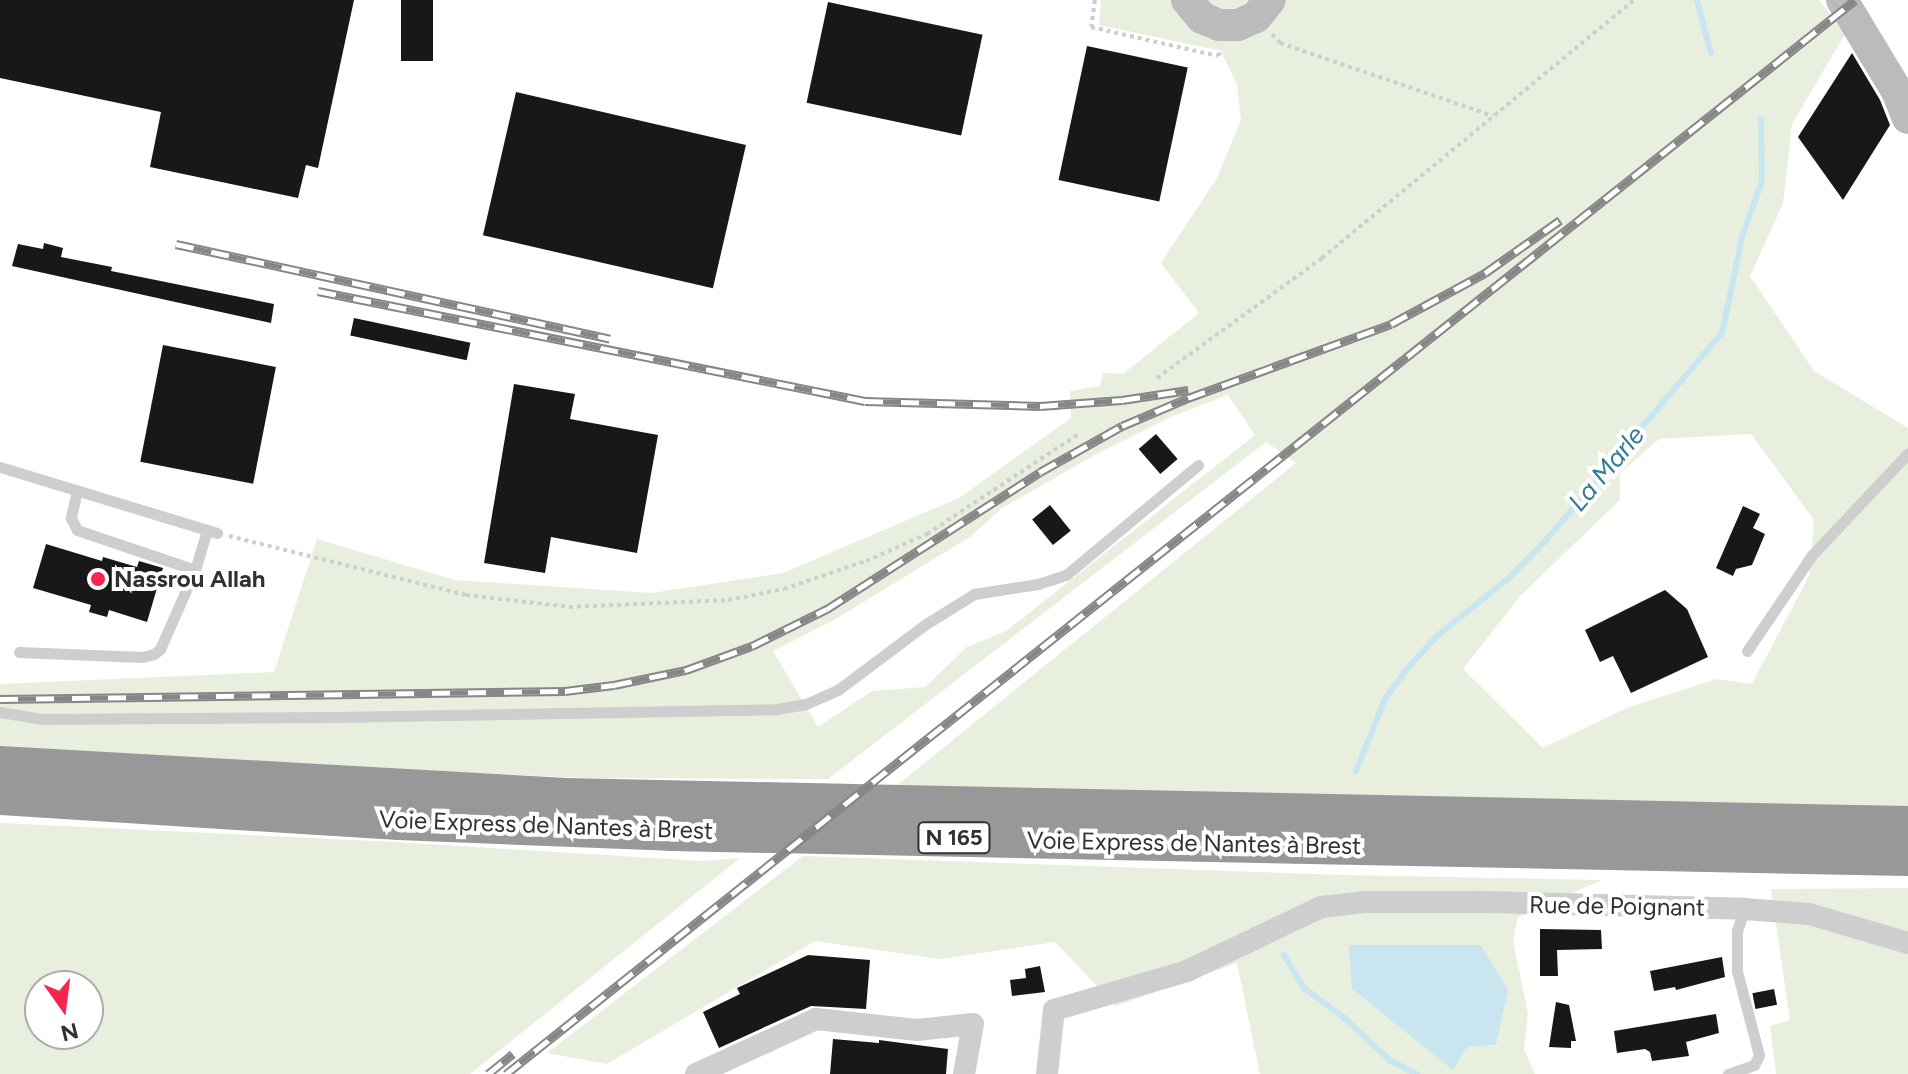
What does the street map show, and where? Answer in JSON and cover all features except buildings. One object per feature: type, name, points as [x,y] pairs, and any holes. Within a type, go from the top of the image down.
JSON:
[{"type":"highway","name":"Voie Express de Nantes à Brest","points":[[0,766],[613,799],[1908,826]]},
{"type":"highway","name":"Voie Express de Nantes à Brest","points":[[0,795],[383,819],[654,830],[1908,856]]},
{"type":"street","points":[[1187,0],[1202,18],[1219,25],[1238,25],[1263,9]]},
{"type":"street","points":[[1842,0],[1897,91],[1908,118]]},
{"type":"street","name":"Rue de Poignant","points":[[1047,1074],[1054,1010],[1187,971],[1321,907],[1364,902],[1485,902],[1744,909],[1809,914],[1908,943]]},
{"type":"street","points":[[696,1074],[816,1019],[917,1030],[973,1024],[964,1074]]},
{"type":"lane","points":[[1747,651],[1812,555],[1908,453]]},
{"type":"lane","points":[[0,712],[42,719],[334,717],[777,709],[806,704],[839,689],[926,624],[974,594],[1038,584],[1066,575],[1198,465]]},
{"type":"lane","points":[[0,467],[212,531],[160,649],[154,654],[142,657],[19,652]]},
{"type":"lane","points":[[77,491],[71,518],[77,530],[195,570]]},
{"type":"lane","points":[[1728,1074],[1754,1065],[1759,1055],[1737,971],[1737,931],[1744,909]]},
{"type":"path","points":[[1095,0],[1091,27],[1218,56],[1226,43]]},
{"type":"path","points":[[1157,378],[1322,258],[1634,0]]},
{"type":"path","points":[[1263,9],[1280,43],[1493,116]]},
{"type":"path","points":[[212,531],[466,595],[569,607],[728,600],[784,589],[866,561],[927,534],[1080,433]]},
{"type":"green space","points":[[1101,0],[1819,0],[1845,34],[1792,124],[1783,203],[1750,276],[1814,371],[1908,428],[1908,811],[896,786],[1296,463],[1266,442],[828,779],[586,778],[167,759],[0,746],[0,684],[274,672],[317,539],[455,580],[651,593],[783,573],[959,498],[1071,418],[1070,391],[1100,386],[1103,373],[1123,374],[1199,313],[1161,263],[1217,178],[1241,120],[1237,85],[1221,51],[1099,25]],"holes":[[[1228,395],[1255,435],[1006,631],[967,647],[925,687],[872,691],[818,727],[773,651],[834,620],[970,537],[1002,508],[1093,456],[1173,416]],[[1751,434],[1814,520],[1809,576],[1752,684],[1717,679],[1629,707],[1543,748],[1463,669],[1520,596],[1620,500],[1620,473],[1659,439]]]},
{"type":"green space","points":[[0,823],[395,842],[701,861],[740,858],[470,1074],[0,1074]]},
{"type":"green space","points":[[803,856],[1344,875],[1602,880],[1518,917],[1513,941],[1528,1013],[1524,1049],[1535,1074],[1260,1074],[1237,963],[1116,1006],[1055,942],[940,959],[815,941],[607,1064],[547,1053]],"holes":[[[1481,945],[1496,1045],[1467,1047],[1453,1069]]]},
{"type":"green space","points":[[1908,888],[1908,1074],[1776,1074],[1770,1026],[1790,1020],[1771,889]]},
{"type":"water","points":[[1349,945],[1481,945],[1508,990],[1496,1045],[1467,1047],[1453,1070],[1352,989]]},
{"type":"waterway","name":"La Marle","points":[[1697,0],[1711,53]]},
{"type":"waterway","name":"La Marle","points":[[1356,771],[1385,699],[1405,671],[1437,636],[1509,578],[1547,539],[1722,333],[1742,237],[1762,181],[1761,119]]},
{"type":"waterway","points":[[1284,955],[1304,988],[1342,1016],[1391,1061],[1417,1074]]},
{"type":"railway","points":[[506,1074],[1855,0]]},
{"type":"railway","points":[[0,699],[565,691],[614,685],[686,670],[752,646],[827,609],[1040,472],[1122,426],[1188,398],[1391,324],[1485,273],[1560,220]]},
{"type":"railway","points":[[176,244],[610,339]]},
{"type":"railway","points":[[318,291],[865,401],[1040,406],[1122,400],[1188,390]]},
{"type":"railway","points":[[488,1074],[513,1054]]},
{"type":"place","name":"Nassrou Allah","points":[[98,579]]}]
